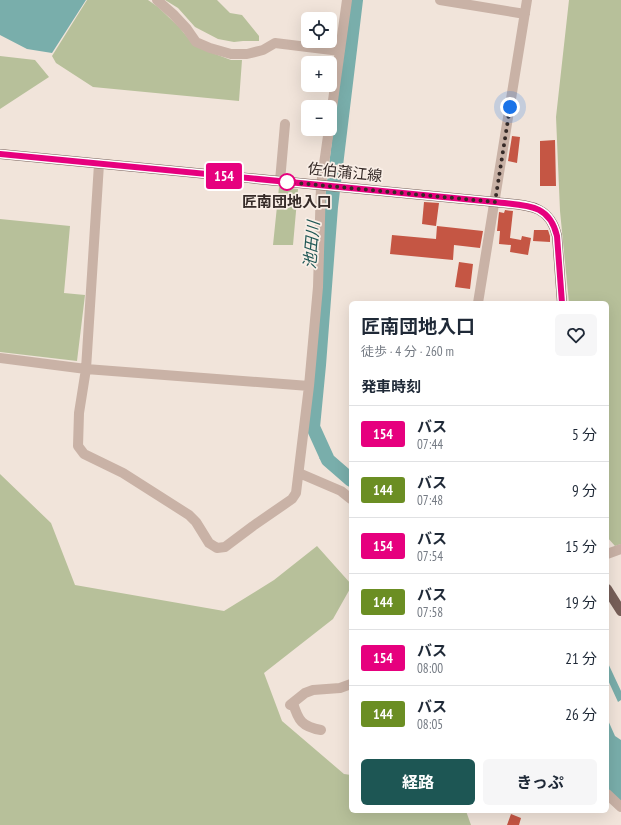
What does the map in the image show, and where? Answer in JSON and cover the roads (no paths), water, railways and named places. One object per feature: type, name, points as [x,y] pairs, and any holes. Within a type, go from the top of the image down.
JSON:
[{"type":"main road","name":"佐伯蒲江線","points":[[0,154],[495,202],[538,209],[545,213],[552,221],[557,236],[562,301]]},
{"type":"main road","points":[[609,591],[621,610]]},
{"type":"street","points":[[157,0],[187,29],[196,42],[231,54],[248,54],[263,50],[275,43],[340,51]]},
{"type":"street","points":[[333,100],[347,0]]},
{"type":"street","points":[[440,0],[525,14]]},
{"type":"street","points":[[478,301],[527,0]]},
{"type":"street","points":[[280,181],[285,124]]},
{"type":"street","points":[[99,164],[86,369],[79,413],[78,446],[84,454],[123,473],[189,515],[196,522],[208,543],[217,548],[225,547],[292,500],[296,493],[309,386],[318,287],[328,136]]},
{"type":"street","points":[[0,358],[86,369],[309,386]]},
{"type":"street","points":[[299,473],[349,497]]},
{"type":"street","points":[[321,730],[305,725],[297,716],[291,704],[305,693],[313,690],[340,688],[349,685]]},
{"type":"street","points":[[609,796],[621,807]]},
{"type":"water","points":[[0,0],[86,0],[52,53],[27,49],[0,35]]},
{"type":"water","points":[[319,458],[336,459],[349,469],[349,485]]},
{"type":"water","points":[[609,665],[621,691],[621,700],[618,702],[609,682]]},
{"type":"water","points":[[609,722],[615,736],[621,740],[621,801],[609,791]]},
{"type":"waterway","name":"池田川","points":[[349,478],[328,460],[313,427],[331,207],[356,0]]},
{"type":"place","name":"匠南団地入口","points":[[287,182]]}]
